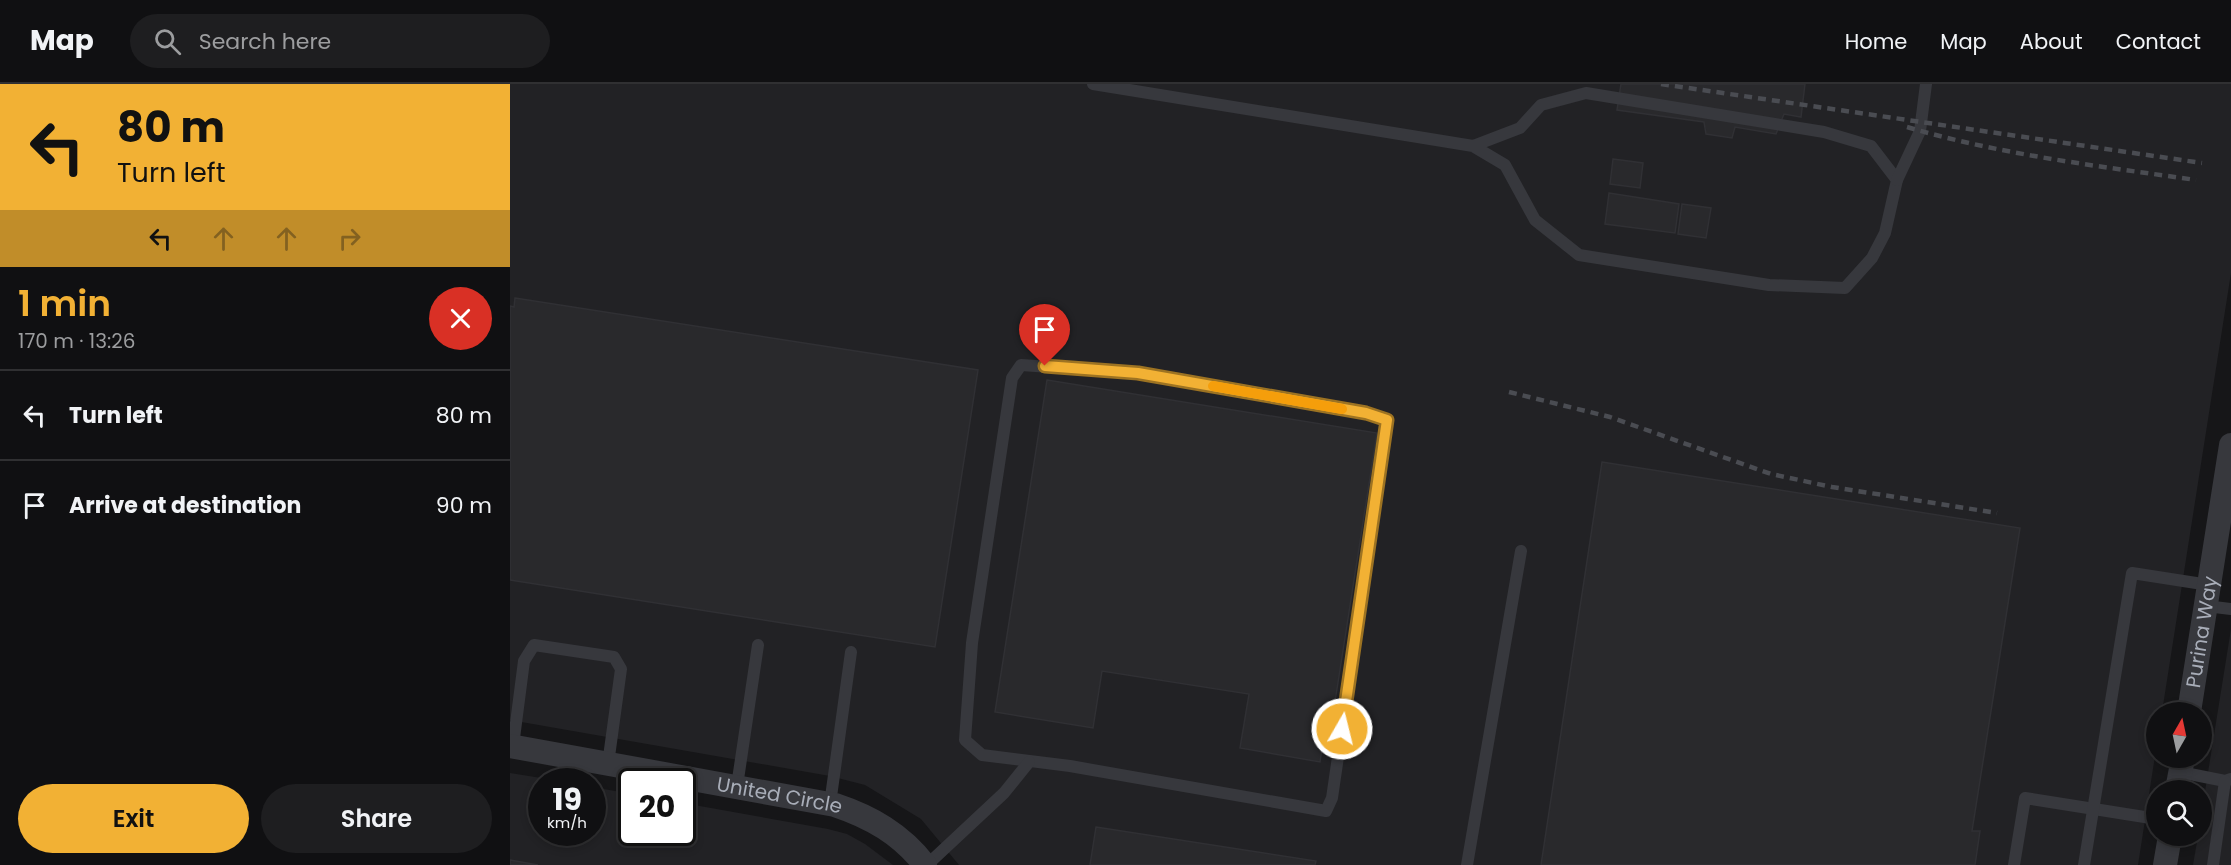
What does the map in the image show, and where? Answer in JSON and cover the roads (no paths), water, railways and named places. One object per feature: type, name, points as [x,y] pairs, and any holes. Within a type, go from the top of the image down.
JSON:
[{"type":"street","name":"Purina Way","points":[[2191,702],[2231,445]]},
{"type":"street","name":"United Circle","points":[[511,746],[830,804],[877,822],[896,835],[926,865]]},
{"type":"street","points":[[2165,865],[2168,846]]},
{"type":"lane","points":[[1093,84],[1473,146],[1505,165],[1535,220],[1579,255],[1769,285],[1845,288],[1872,258],[1885,233],[1897,180],[1920,131],[1926,84]]},
{"type":"lane","points":[[1473,146],[1520,128],[1541,105],[1586,93],[1824,132],[1871,146],[1897,180]]},
{"type":"lane","points":[[1022,365],[1138,373],[1366,413],[1387,420],[1332,798],[1326,811],[1070,766],[1029,762],[982,755],[965,740],[977,609],[1012,378],[1022,365]]},
{"type":"lane","points":[[1467,865],[1521,550]]},
{"type":"lane","points":[[2084,865],[2132,573],[2207,595],[2231,609]]},
{"type":"lane","points":[[511,746],[524,661],[534,645],[614,657],[621,669],[608,764]]},
{"type":"lane","points":[[737,786],[758,645]]},
{"type":"lane","points":[[830,804],[851,652]]},
{"type":"lane","points":[[926,865],[1004,793],[1029,762]]},
{"type":"lane","points":[[2180,773],[2228,780],[2213,865]]},
{"type":"lane","points":[[2014,865],[2025,798],[2146,817]]},
{"type":"railway","points":[[1661,84],[2202,163]]},
{"type":"railway","points":[[1907,127],[2014,152],[2196,180]]},
{"type":"railway","points":[[1509,392],[1610,417],[1771,474],[1832,487],[1997,513]]}]
